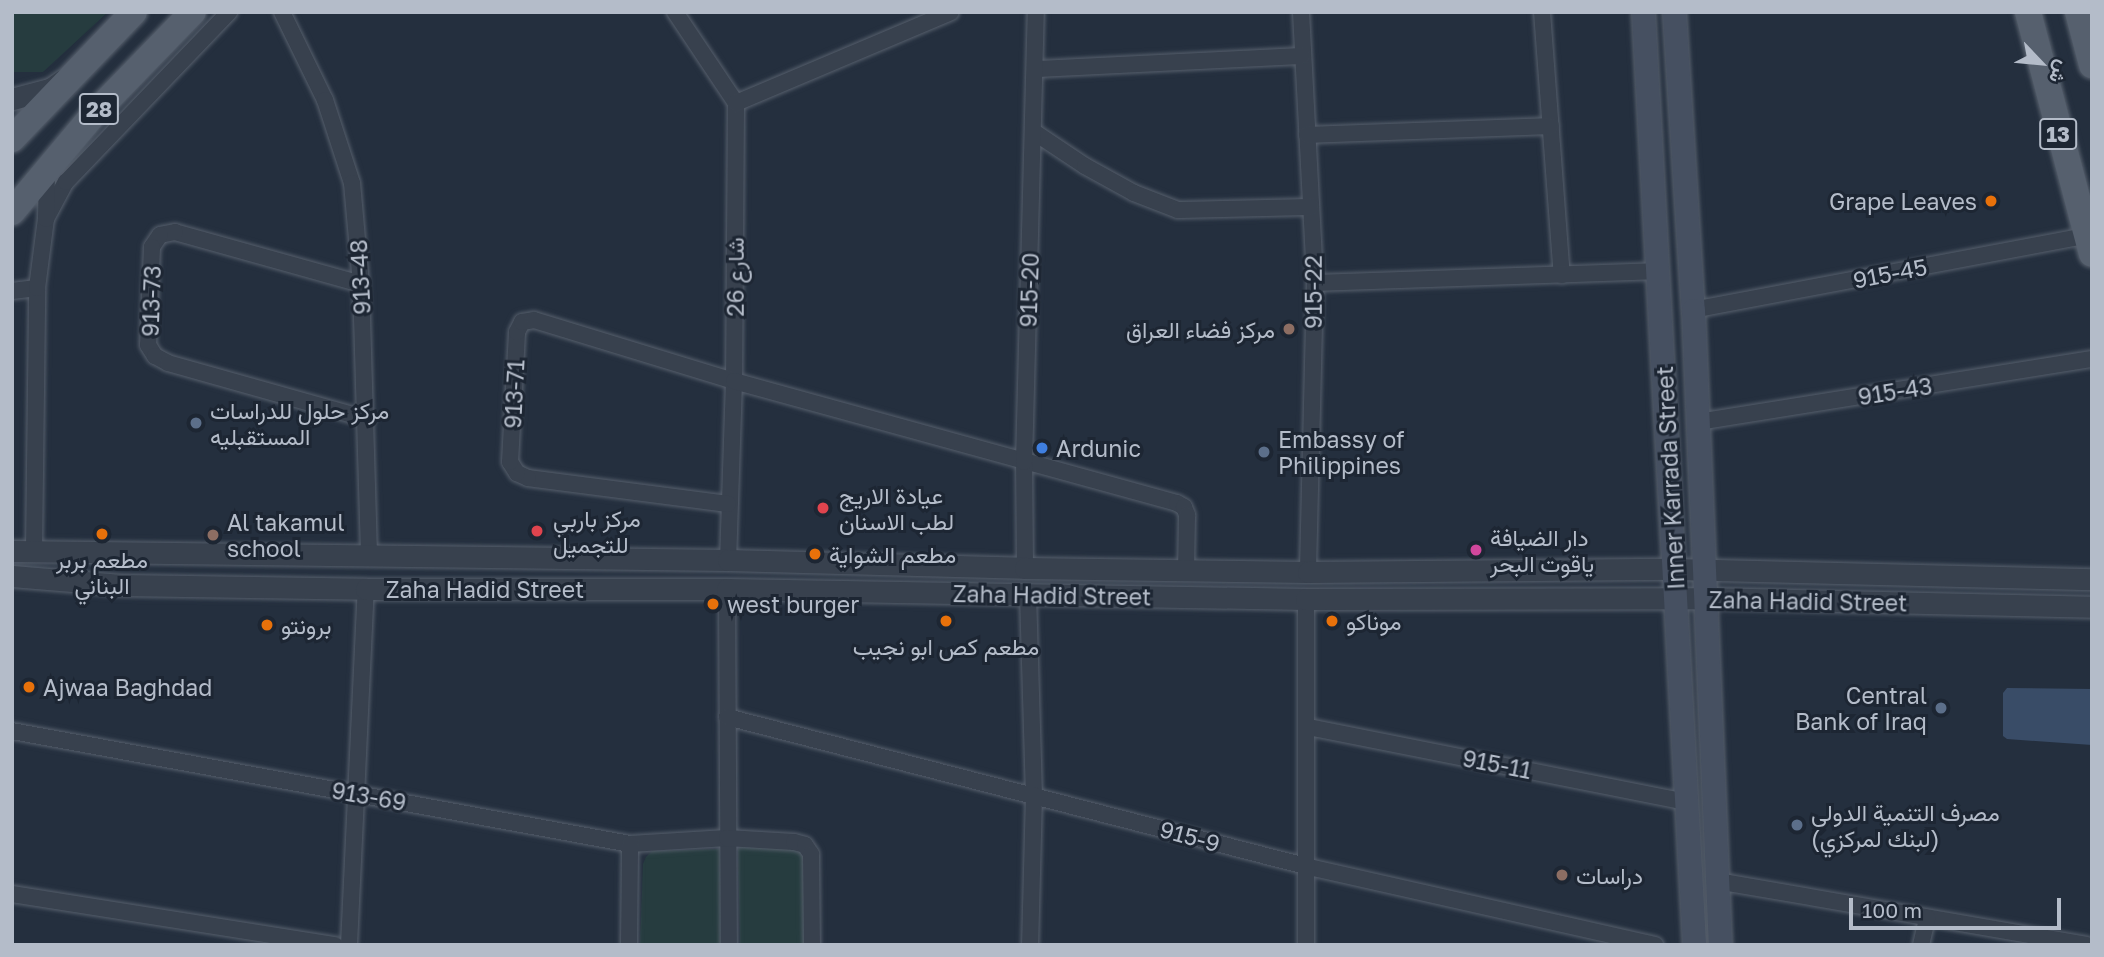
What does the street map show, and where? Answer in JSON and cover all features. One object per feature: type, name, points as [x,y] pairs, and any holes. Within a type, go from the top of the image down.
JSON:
[{"type":"main road","name":"28","points":[[12,139],[134,12]]},
{"type":"main road","name":"28","points":[[12,212],[47,167],[193,12]]},
{"type":"main road","name":"Inner Karrada Street","points":[[1643,12],[1660,271],[1694,942]]},
{"type":"main road","name":"Inner Karrada Street","points":[[1674,12],[1693,310],[1720,941]]},
{"type":"main road","name":"13","points":[[2028,12],[2089,245]]},
{"type":"main road","points":[[2078,12],[2092,65]]},
{"type":"main road","points":[[1694,942],[1720,941]]},
{"type":"street","points":[[46,219],[66,182],[229,12]]},
{"type":"street","name":"913-48","points":[[282,12],[325,100],[352,183],[361,284],[369,557]]},
{"type":"street","points":[[675,12],[736,103],[951,12]]},
{"type":"street","name":"915-20","points":[[1025,568],[1024,462],[1036,12]]},
{"type":"street","name":"915-22","points":[[1301,12],[1315,283],[1308,572]]},
{"type":"street","points":[[1542,12],[1562,275]]},
{"type":"street","points":[[1036,69],[1304,56]]},
{"type":"street","points":[[12,99],[50,89],[89,59]]},
{"type":"street","name":"شارع 26","points":[[728,560],[727,504],[734,381],[736,103]]},
{"type":"street","points":[[1307,135],[1551,126]]},
{"type":"street","points":[[1034,132],[1105,177],[1178,209],[1311,207]]},
{"type":"street","points":[[34,552],[37,288],[46,219],[47,167]]},
{"type":"street","name":"913-73","points":[[361,284],[175,232],[160,235],[152,247],[148,345],[155,356],[167,363],[367,419]]},
{"type":"street","name":"915-45","points":[[1693,310],[2089,245]]},
{"type":"street","points":[[1315,283],[1660,271]]},
{"type":"street","points":[[12,291],[37,288]]},
{"type":"street","name":"913-71","points":[[727,504],[528,478],[517,473],[510,463],[517,332],[522,322],[534,320],[734,381]]},
{"type":"street","name":"915-43","points":[[1698,422],[2092,359]]},
{"type":"street","points":[[734,381],[1184,508],[1187,516],[1186,570]]},
{"type":"street","name":"Zaha Hadid Street","points":[[12,551],[728,560],[1308,572],[1675,569],[2092,579]]},
{"type":"street","points":[[1306,945],[1309,867],[1308,572]]},
{"type":"street","name":"Zaha Hadid Street","points":[[12,576],[121,585],[366,589],[727,589],[1307,599],[1706,598],[2092,607]]},
{"type":"street","points":[[349,945],[366,589]]},
{"type":"street","points":[[727,589],[729,945]]},
{"type":"street","points":[[1028,594],[1034,795],[1030,945]]},
{"type":"street","name":"915-9","points":[[727,717],[1309,867],[1655,945]]},
{"type":"street","name":"915-11","points":[[1308,727],[1687,802]]},
{"type":"street","name":"913-69","points":[[12,731],[630,844],[727,838],[805,845],[811,854],[812,945]]},
{"type":"street","points":[[629,945],[630,844]]},
{"type":"street","points":[[1717,881],[2086,945]]},
{"type":"street","points":[[12,894],[335,945]]},
{"type":"street","points":[[1921,945],[1927,918]]},
{"type":"green space","points":[[12,12],[108,12],[43,72],[12,72]]},
{"type":"green space","points":[[741,845],[793,846],[801,851],[805,859],[806,945],[740,945],[738,850]]},
{"type":"green space","points":[[721,849],[722,945],[640,945],[643,864],[646,857],[652,851]]},
{"type":"water","points":[[2007,688],[2092,689],[2092,745],[2007,739],[2003,736],[2003,693]]},
{"type":"place","name":"Grape Leaves","points":[[1991,201]]},
{"type":"place","name":"مركز فضاء العراق","points":[[1289,329]]},
{"type":"place","name":"مركز حلول للدراسات المستقبليه","points":[[196,423]]},
{"type":"place","name":"Ardunic","points":[[1042,448]]},
{"type":"place","name":"Embassy of Philippines","points":[[1264,452]]},
{"type":"place","name":"عيادة الاريج لطب الاسنان","points":[[823,508]]},
{"type":"place","name":"مركز باربي للتجميل","points":[[537,531]]},
{"type":"place","name":"مطعم بربر البناني","points":[[102,534]]},
{"type":"place","name":"Al takamul school","points":[[213,535]]},
{"type":"place","name":"دار الضيافة ياقوت البحر","points":[[1476,550]]},
{"type":"place","name":"مطعم الشواية","points":[[815,554]]},
{"type":"place","name":"west burger","points":[[713,604]]},
{"type":"place","name":"مطعم كص ابو نجيب","points":[[946,621]]},
{"type":"place","name":"موناكو","points":[[1332,621]]},
{"type":"place","name":"برونتو","points":[[267,625]]},
{"type":"place","name":"Ajwaa Baghdad","points":[[29,687]]},
{"type":"place","name":"Central Bank of Iraq","points":[[1941,708]]},
{"type":"place","name":"مصرف التنمية الدولي (لبنك لمركزي)","points":[[1797,825]]},
{"type":"place","name":"دراسات","points":[[1562,875]]}]
